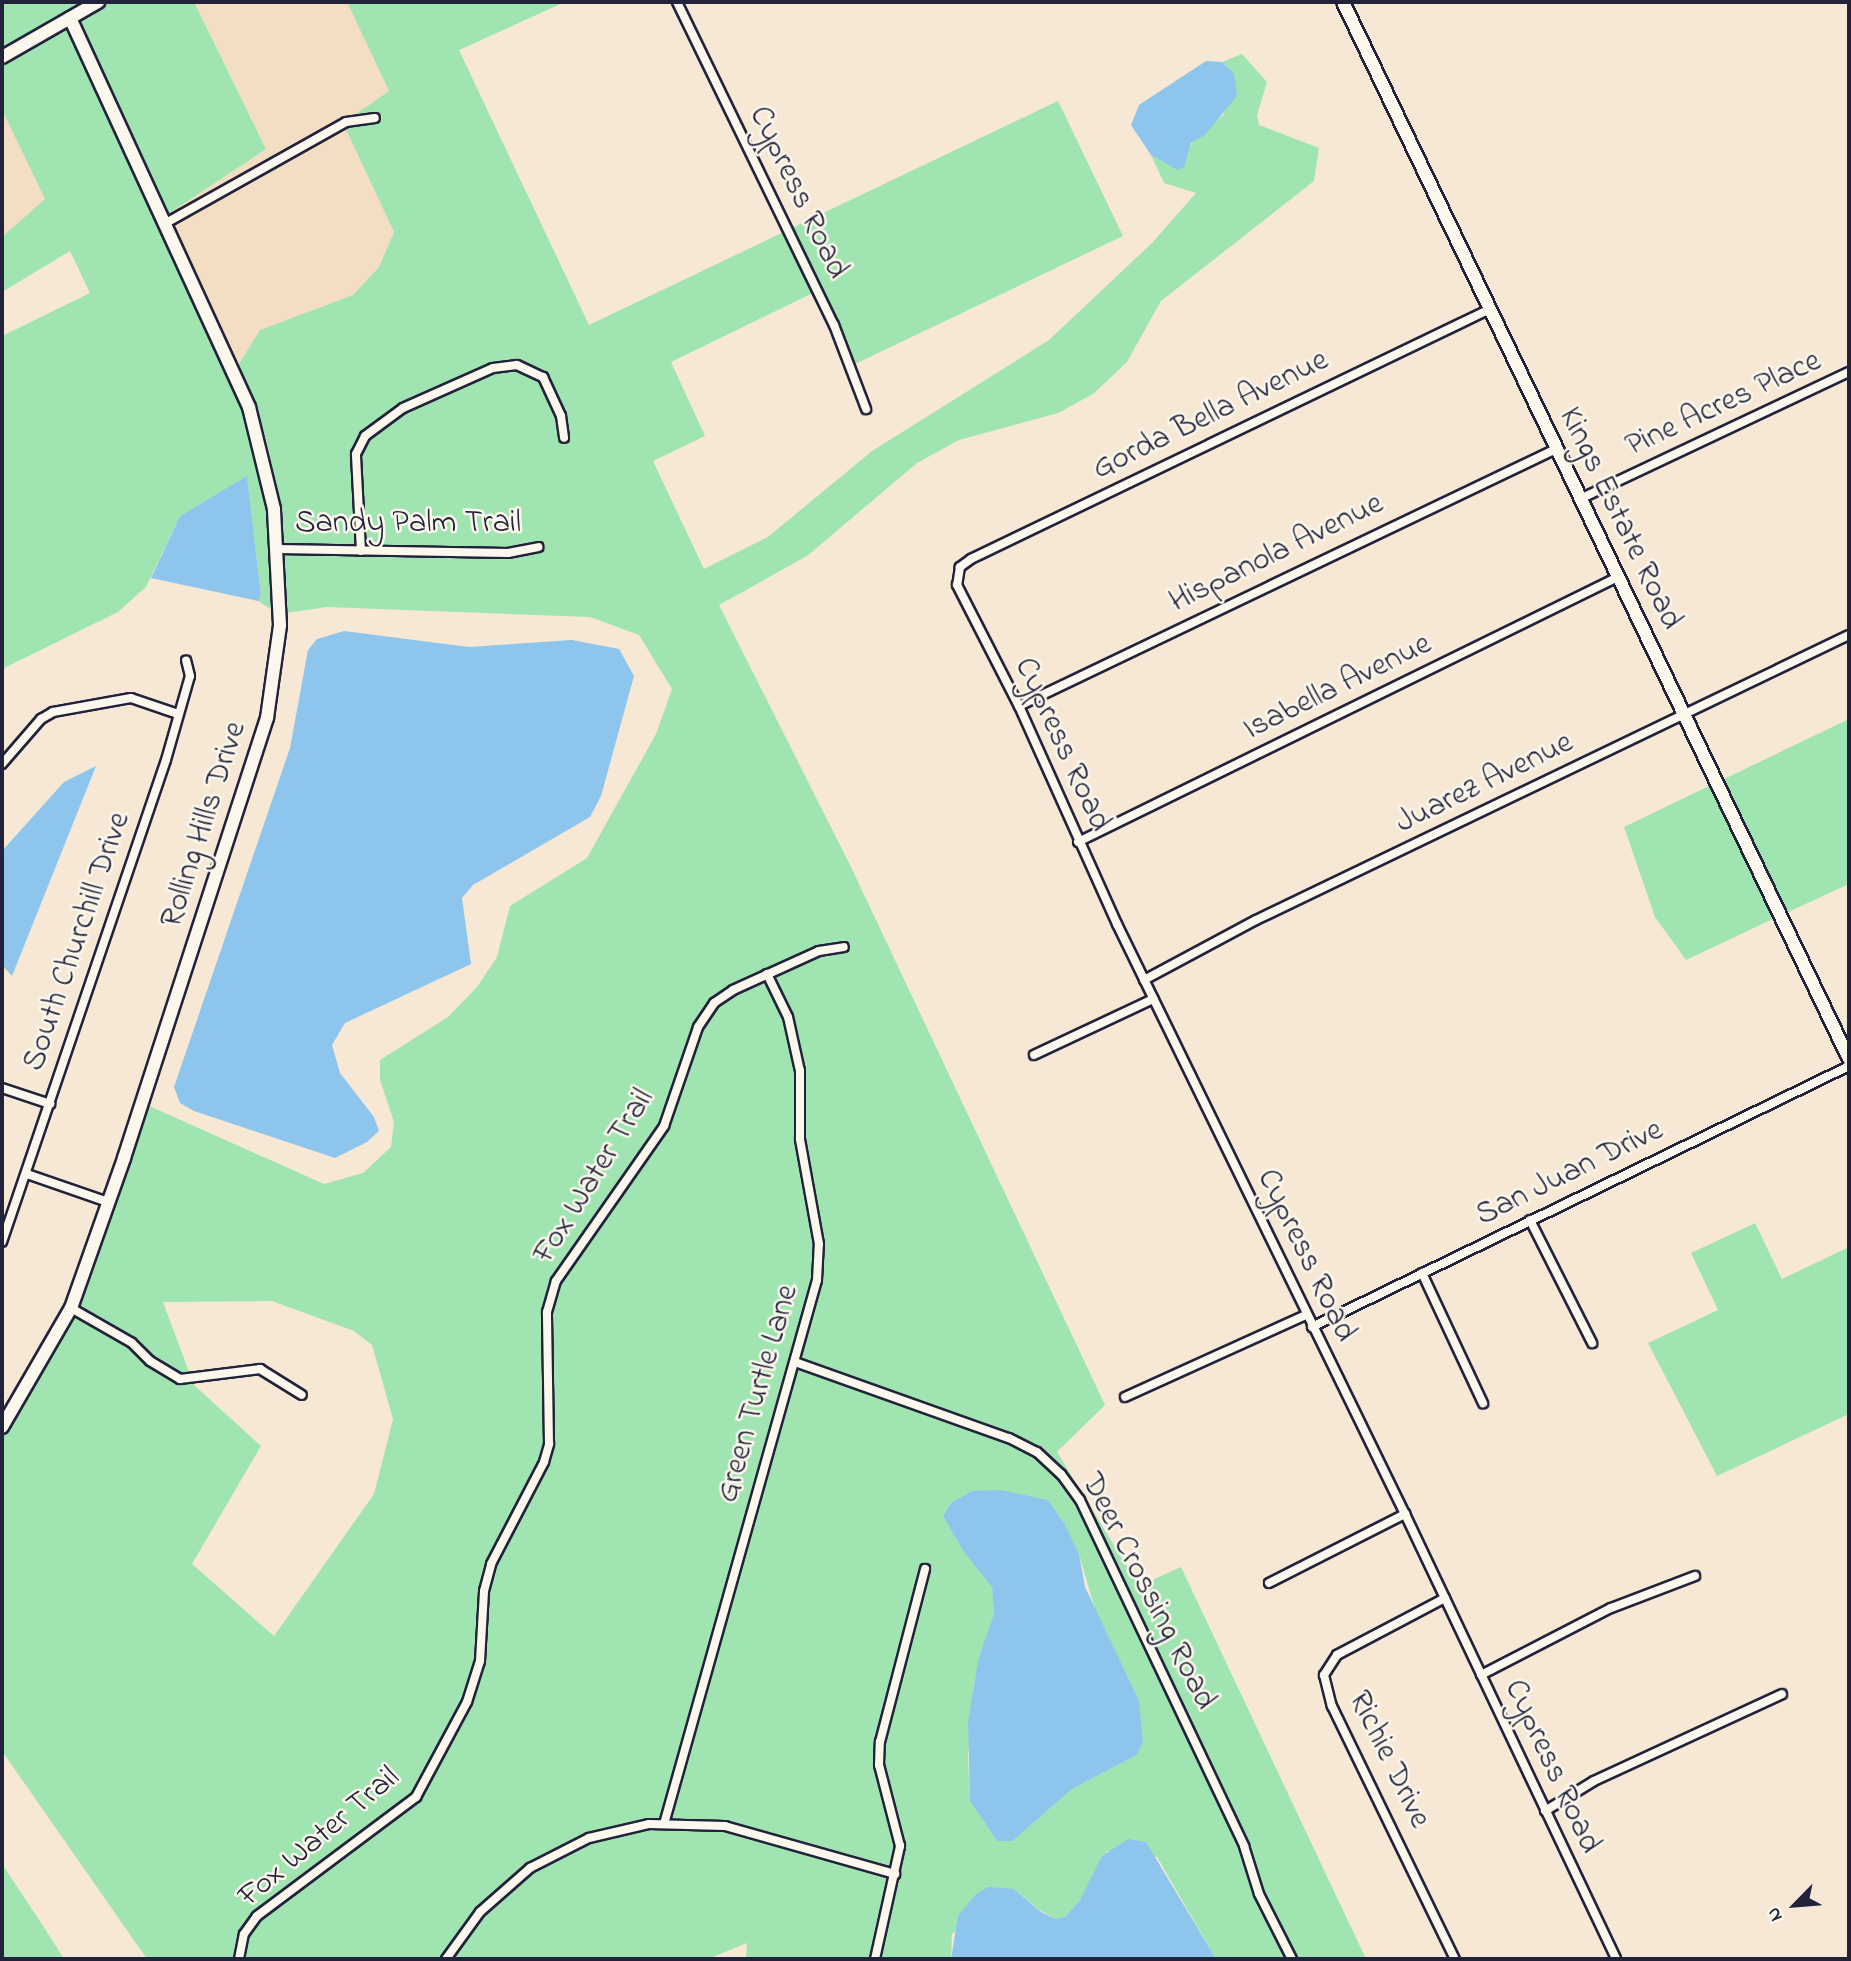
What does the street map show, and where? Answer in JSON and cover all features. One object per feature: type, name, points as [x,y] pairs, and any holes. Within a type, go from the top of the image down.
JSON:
[{"type":"street","points":[[2,57],[98,2]]},
{"type":"street","name":"Cypress Road","points":[[677,2],[834,325],[866,409]]},
{"type":"street","name":"Kings Estate Road","points":[[1343,2],[1849,1059]]},
{"type":"street","name":"Rolling Hills Drive","points":[[2,1427],[71,1308],[108,1202],[267,718],[280,625],[278,549],[268,477],[249,407],[70,18]]},
{"type":"street","points":[[166,223],[345,122],[375,118]]},
{"type":"street","name":"Gorda Bella Avenue","points":[[958,572],[971,559],[1490,309]]},
{"type":"street","points":[[361,551],[356,454],[365,436],[403,408],[493,368],[517,365],[542,377],[548,385],[561,416],[564,438]]},
{"type":"street","name":"Pine Acres Place","points":[[1580,499],[1849,372]]},
{"type":"street","name":"Hispanola Avenue","points":[[1019,706],[1556,449]]},
{"type":"street","name":"Sandy Palm Trail","points":[[278,549],[508,553],[538,547]]},
{"type":"street","name":"Cypress Road","points":[[958,572],[959,591],[1019,706],[1078,842],[1405,1514],[1616,1959]]},
{"type":"street","name":"Isabella Avenue","points":[[1078,842],[1618,577]]},
{"type":"street","name":"Juarez Avenue","points":[[1144,980],[1256,920],[1849,635]]},
{"type":"street","name":"South Churchill Drive","points":[[2,1239],[27,1174],[178,714],[190,676],[186,660]]},
{"type":"street","points":[[2,764],[41,719],[53,712],[131,698],[178,714]]},
{"type":"street","name":"Fox Water Trail","points":[[239,1959],[244,1934],[257,1916],[396,1816],[428,1777],[476,1679],[484,1591],[491,1564],[544,1462],[550,1421],[547,1312],[556,1281],[664,1126],[698,1027],[714,1003],[767,974],[819,951],[844,947]]},
{"type":"street","name":"Green Turtle Lane","points":[[664,1824],[817,1280],[819,1244],[801,1148],[800,1071],[795,1040],[767,974]]},
{"type":"street","points":[[1034,1055],[1153,999]]},
{"type":"street","name":"San Juan Drive","points":[[1312,1327],[1849,1066]]},
{"type":"street","points":[[2,1088],[50,1104]]},
{"type":"street","points":[[27,1174],[108,1202]]},
{"type":"street","points":[[1530,1220],[1592,1343]]},
{"type":"street","points":[[1422,1273],[1483,1403]]},
{"type":"street","points":[[71,1308],[132,1343],[150,1361],[180,1379],[261,1368],[302,1395]]},
{"type":"street","points":[[1125,1397],[1306,1315]]},
{"type":"street","name":"Deer Crossing Road","points":[[795,1362],[1009,1438],[1037,1452],[1061,1474],[1080,1500],[1244,1846],[1259,1894],[1292,1959]]},
{"type":"street","points":[[1269,1583],[1405,1514]]},
{"type":"street","points":[[875,1959],[895,1874],[900,1835],[879,1765],[880,1742],[925,1569]]},
{"type":"street","points":[[1481,1675],[1611,1608],[1695,1576]]},
{"type":"street","name":"Richie Drive","points":[[1445,1598],[1337,1655],[1324,1675],[1332,1706],[1455,1959]]},
{"type":"street","points":[[1545,1811],[1594,1780],[1782,1694]]},
{"type":"street","points":[[446,1959],[480,1912],[530,1868],[589,1838],[664,1824],[725,1826],[895,1874]]},
{"type":"shaded area","points":[[194,2],[347,2],[389,91],[343,123],[394,232],[379,267],[353,295],[260,330],[239,364],[168,214],[266,148]]},
{"type":"shaded area","points":[[2,110],[45,199],[2,237]]},
{"type":"green space","points":[[2,2],[88,2],[2,51]]},
{"type":"green space","points":[[108,2],[194,2],[266,149],[168,214],[77,20]]},
{"type":"green space","points":[[347,2],[565,2],[459,50],[589,325],[1058,101],[1123,236],[853,365],[817,291],[671,362],[705,436],[653,461],[704,569],[768,537],[872,451],[1049,340],[1152,243],[1196,193],[1164,183],[1151,155],[1163,161],[1184,158],[1192,143],[1224,114],[1234,73],[1222,62],[1242,54],[1267,82],[1257,115],[1259,125],[1319,148],[1314,181],[1161,301],[1127,362],[1093,394],[1058,413],[959,440],[917,463],[807,556],[719,605],[851,867],[1105,1405],[1057,1452],[1139,1586],[1181,1567],[1366,1959],[1216,1959],[1157,1857],[1107,1851],[1080,1900],[1065,1917],[1056,1919],[1041,1911],[1014,1889],[952,1934],[951,1959],[746,1959],[747,1943],[708,1959],[147,1959],[2,1751],[2,1436],[33,1389],[76,1310],[147,1105],[324,1184],[363,1173],[391,1147],[394,1122],[380,1080],[380,1060],[448,1017],[477,987],[497,957],[510,906],[587,858],[656,734],[672,689],[639,635],[590,617],[327,607],[286,613],[282,533],[274,475],[266,439],[239,364],[260,330],[353,295],[379,267],[394,232],[343,123],[389,91]],"holes":[[[272,1301],[354,1331],[372,1345],[393,1419],[374,1494],[274,1636],[192,1564],[261,1446],[194,1385],[163,1302]],[[972,1491],[1079,1554],[1137,1755],[1072,1789],[1013,1841],[997,1841],[970,1801],[968,1756],[974,1683],[994,1612],[992,1586],[943,1516],[952,1502]]]},
{"type":"green space","points":[[66,26],[235,384],[255,442],[268,510],[275,612],[258,601],[261,595],[247,477],[180,516],[146,587],[118,612],[2,669],[2,336],[90,293],[70,251],[2,292],[2,237],[45,199],[2,110],[2,63]]},
{"type":"green space","points":[[1849,719],[1849,884],[1786,913],[1722,780]]},
{"type":"green space","points":[[1711,785],[1775,918],[1686,960],[1655,917],[1624,827]]},
{"type":"green space","points":[[1755,1223],[1782,1279],[1849,1247],[1849,1414],[1717,1476],[1648,1343],[1718,1310],[1691,1253]]},
{"type":"green space","points":[[2,1864],[47,1932],[64,1959],[2,1959]]},
{"type":"water","points":[[1206,61],[1222,62],[1234,73],[1237,96],[1205,135],[1191,143],[1184,167],[1178,170],[1151,155],[1131,125],[1139,105]]},
{"type":"water","points":[[247,476],[261,595],[258,601],[151,578],[180,516]]},
{"type":"water","points":[[344,631],[469,647],[572,640],[619,649],[634,676],[601,796],[590,817],[473,885],[462,898],[471,964],[345,1023],[332,1045],[340,1073],[374,1117],[379,1131],[367,1142],[335,1158],[194,1111],[180,1103],[174,1087],[290,748],[308,650],[317,639]]},
{"type":"water","points":[[96,766],[12,976],[2,965],[2,851],[64,782]]},
{"type":"water","points":[[1000,1490],[1048,1500],[1064,1523],[1079,1554],[1085,1587],[1139,1701],[1143,1742],[1137,1755],[1072,1789],[1013,1841],[997,1841],[970,1801],[968,1722],[978,1661],[994,1613],[992,1587],[964,1552],[943,1516],[952,1502],[972,1491]]},
{"type":"water","points":[[1128,1839],[1146,1842],[1216,1959],[951,1959],[958,1916],[976,1894],[988,1887],[1014,1889],[1041,1912],[1056,1919],[1065,1917],[1080,1900],[1102,1856]]}]
